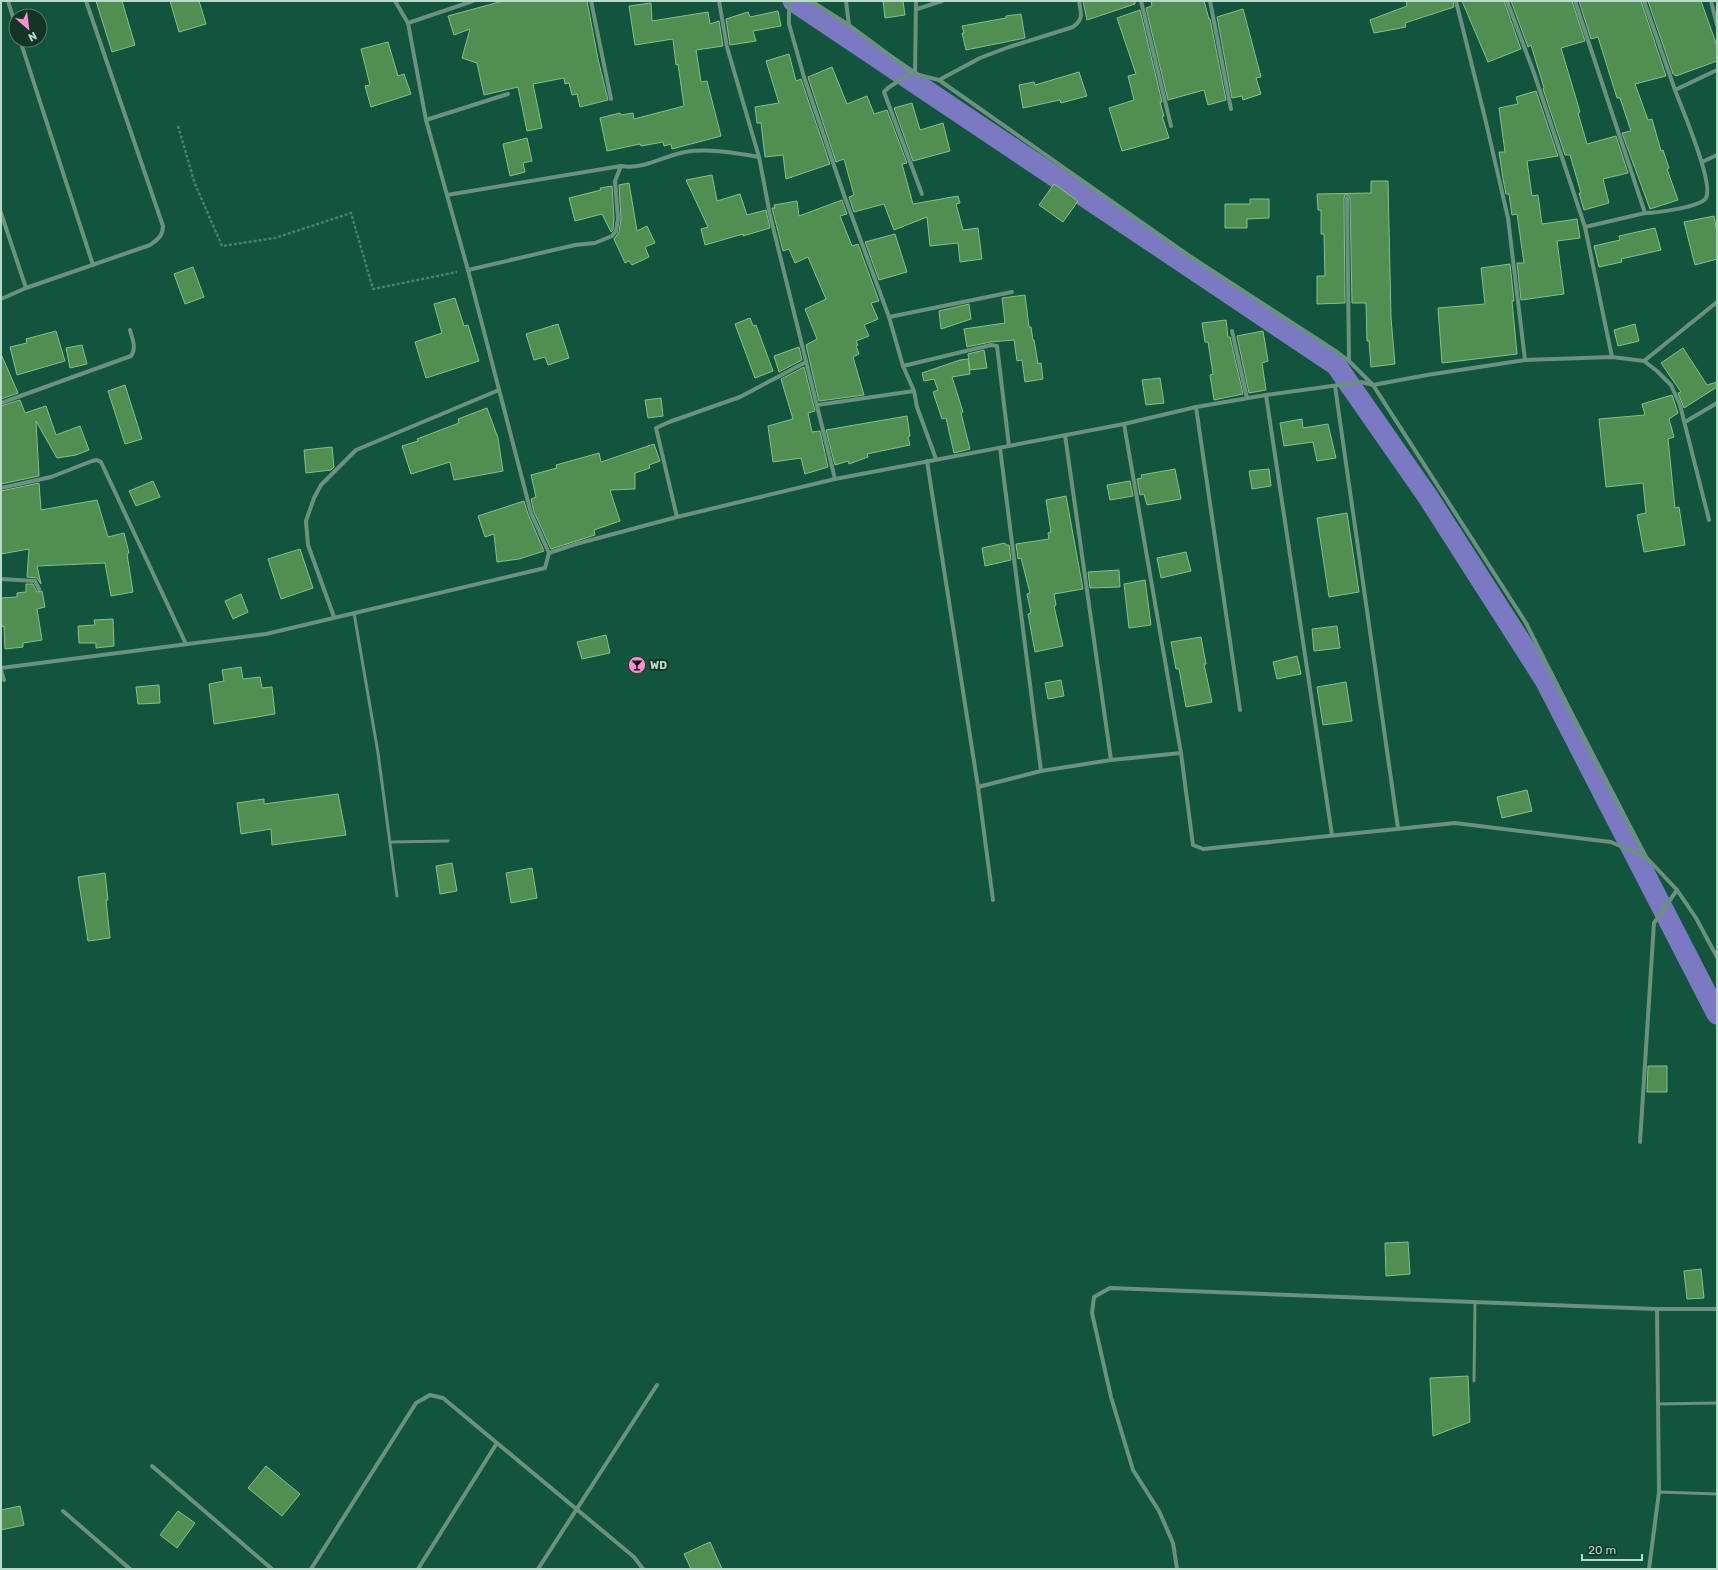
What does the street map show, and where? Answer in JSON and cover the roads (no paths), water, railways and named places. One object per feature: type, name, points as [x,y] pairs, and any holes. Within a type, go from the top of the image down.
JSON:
[{"type":"street","points":[[1,299],[26,288],[150,245],[159,239],[163,232],[86,1]]},
{"type":"street","points":[[2,682],[1,669],[185,642],[266,634],[545,568],[548,554],[530,513],[468,270],[426,120],[408,23],[395,1]]},
{"type":"street","points":[[408,23],[473,1]]},
{"type":"street","points":[[591,1],[611,99]]},
{"type":"street","points":[[719,1],[728,47],[759,157],[770,215],[835,479]]},
{"type":"street","points":[[789,1],[789,24],[804,77],[844,196],[889,317],[903,366],[914,391],[917,407],[936,459]]},
{"type":"street","points":[[812,1],[849,25],[914,73],[939,80],[1188,255],[1349,361],[1373,386],[1526,623],[1589,749],[1646,857],[1677,890],[1696,918],[1717,957]]},
{"type":"street","points":[[846,1],[849,25]]},
{"type":"street","points":[[914,73],[917,9],[916,1]]},
{"type":"street","points":[[917,9],[942,1]]},
{"type":"street","points":[[939,80],[980,58],[1009,47],[1073,27],[1079,22],[1081,17],[1079,1]]},
{"type":"street","points":[[1141,1],[1171,126]]},
{"type":"street","points":[[1210,1],[1231,108]]},
{"type":"street","points":[[1456,1],[1508,218],[1525,360]]},
{"type":"street","points":[[1507,1],[1534,73],[1585,227],[1612,357]]},
{"type":"street","points":[[1575,1],[1645,213]]},
{"type":"street","points":[[1585,227],[1702,202],[1706,198],[1708,190],[1702,162],[1644,1]]},
{"type":"street","points":[[1711,1],[1717,25]]},
{"type":"street","points":[[23,48],[93,265]]},
{"type":"street","points":[[1675,90],[1717,70]]},
{"type":"street","points":[[914,73],[888,88],[884,92],[922,194]]},
{"type":"street","points":[[426,120],[508,94]]},
{"type":"street","points":[[447,194],[621,166],[645,165],[685,152],[728,152],[759,157]]},
{"type":"street","points":[[1702,162],[1717,155]]},
{"type":"street","points":[[468,270],[575,245],[595,243],[612,236],[616,231],[618,219],[615,181],[621,166]]},
{"type":"street","points":[[1347,198],[1349,361]]},
{"type":"street","points":[[1,213],[26,288]]},
{"type":"street","points":[[889,317],[1012,292]]},
{"type":"street","points":[[1644,362],[1717,302]]},
{"type":"street","points":[[1,403],[131,356],[134,353],[134,348],[130,330]]},
{"type":"street","points":[[1232,331],[1247,398]]},
{"type":"street","points":[[903,366],[991,345],[997,346],[1008,446]]},
{"type":"street","points":[[548,554],[576,544],[677,517],[835,479],[1124,424],[1196,407],[1266,395],[1361,382],[1373,386],[1427,375],[1525,360],[1612,357],[1644,362],[1657,371],[1671,385],[1680,405],[1685,422],[1709,520]]},
{"type":"street","points":[[677,517],[656,428],[740,397],[806,362]]},
{"type":"street","points":[[1338,385],[1398,828]]},
{"type":"street","points":[[334,617],[308,545],[306,521],[314,498],[321,485],[356,450],[499,390]]},
{"type":"street","points":[[817,405],[914,391]]},
{"type":"street","points":[[1266,395],[1332,835]]},
{"type":"street","points":[[1685,422],[1717,403]]},
{"type":"street","points":[[1196,407],[1240,710]]},
{"type":"street","points":[[1124,424],[1181,753],[1194,845],[1203,849],[1455,823],[1611,842],[1646,857]]},
{"type":"street","points":[[1066,435],[1110,760]]},
{"type":"street","points":[[1000,448],[1041,771]]},
{"type":"street","points":[[1,488],[51,477],[92,461],[97,460],[101,462],[185,642]]},
{"type":"street","points":[[927,461],[978,787],[993,900]]},
{"type":"street","points":[[1,579],[35,581],[39,590]]},
{"type":"street","points":[[1,676],[2,682]]},
{"type":"street","points":[[978,787],[1041,771],[1110,760],[1181,753]]},
{"type":"street","points":[[1640,1142],[1654,923],[1677,890]]},
{"type":"street","points":[[1177,1569],[1173,1543],[1159,1511],[1134,1470],[1111,1397],[1092,1313],[1094,1297],[1110,1288],[1656,1309],[1717,1309]]},
{"type":"street","points":[[1649,1569],[1659,1492],[1656,1309]]},
{"type":"street","points":[[538,1569],[657,1384]]},
{"type":"street","points":[[311,1569],[416,1403],[430,1395],[443,1398],[634,1557],[642,1569]]},
{"type":"street","points":[[418,1569],[497,1443]]},
{"type":"street","points":[[152,1466],[272,1569]]},
{"type":"street","points":[[63,1511],[130,1569]]},
{"type":"lane","points":[[354,613],[378,753],[397,896]]},
{"type":"lane","points":[[390,842],[448,840]]},
{"type":"lane","points":[[1474,1302],[1474,1381]]},
{"type":"lane","points":[[1658,1404],[1717,1404]]},
{"type":"lane","points":[[1659,1492],[1717,1494]]},
{"type":"waterway","points":[[793,1],[1336,365],[1428,497],[1545,680],[1717,1014]]},
{"type":"place","name":"WD","points":[[637,665]]}]
